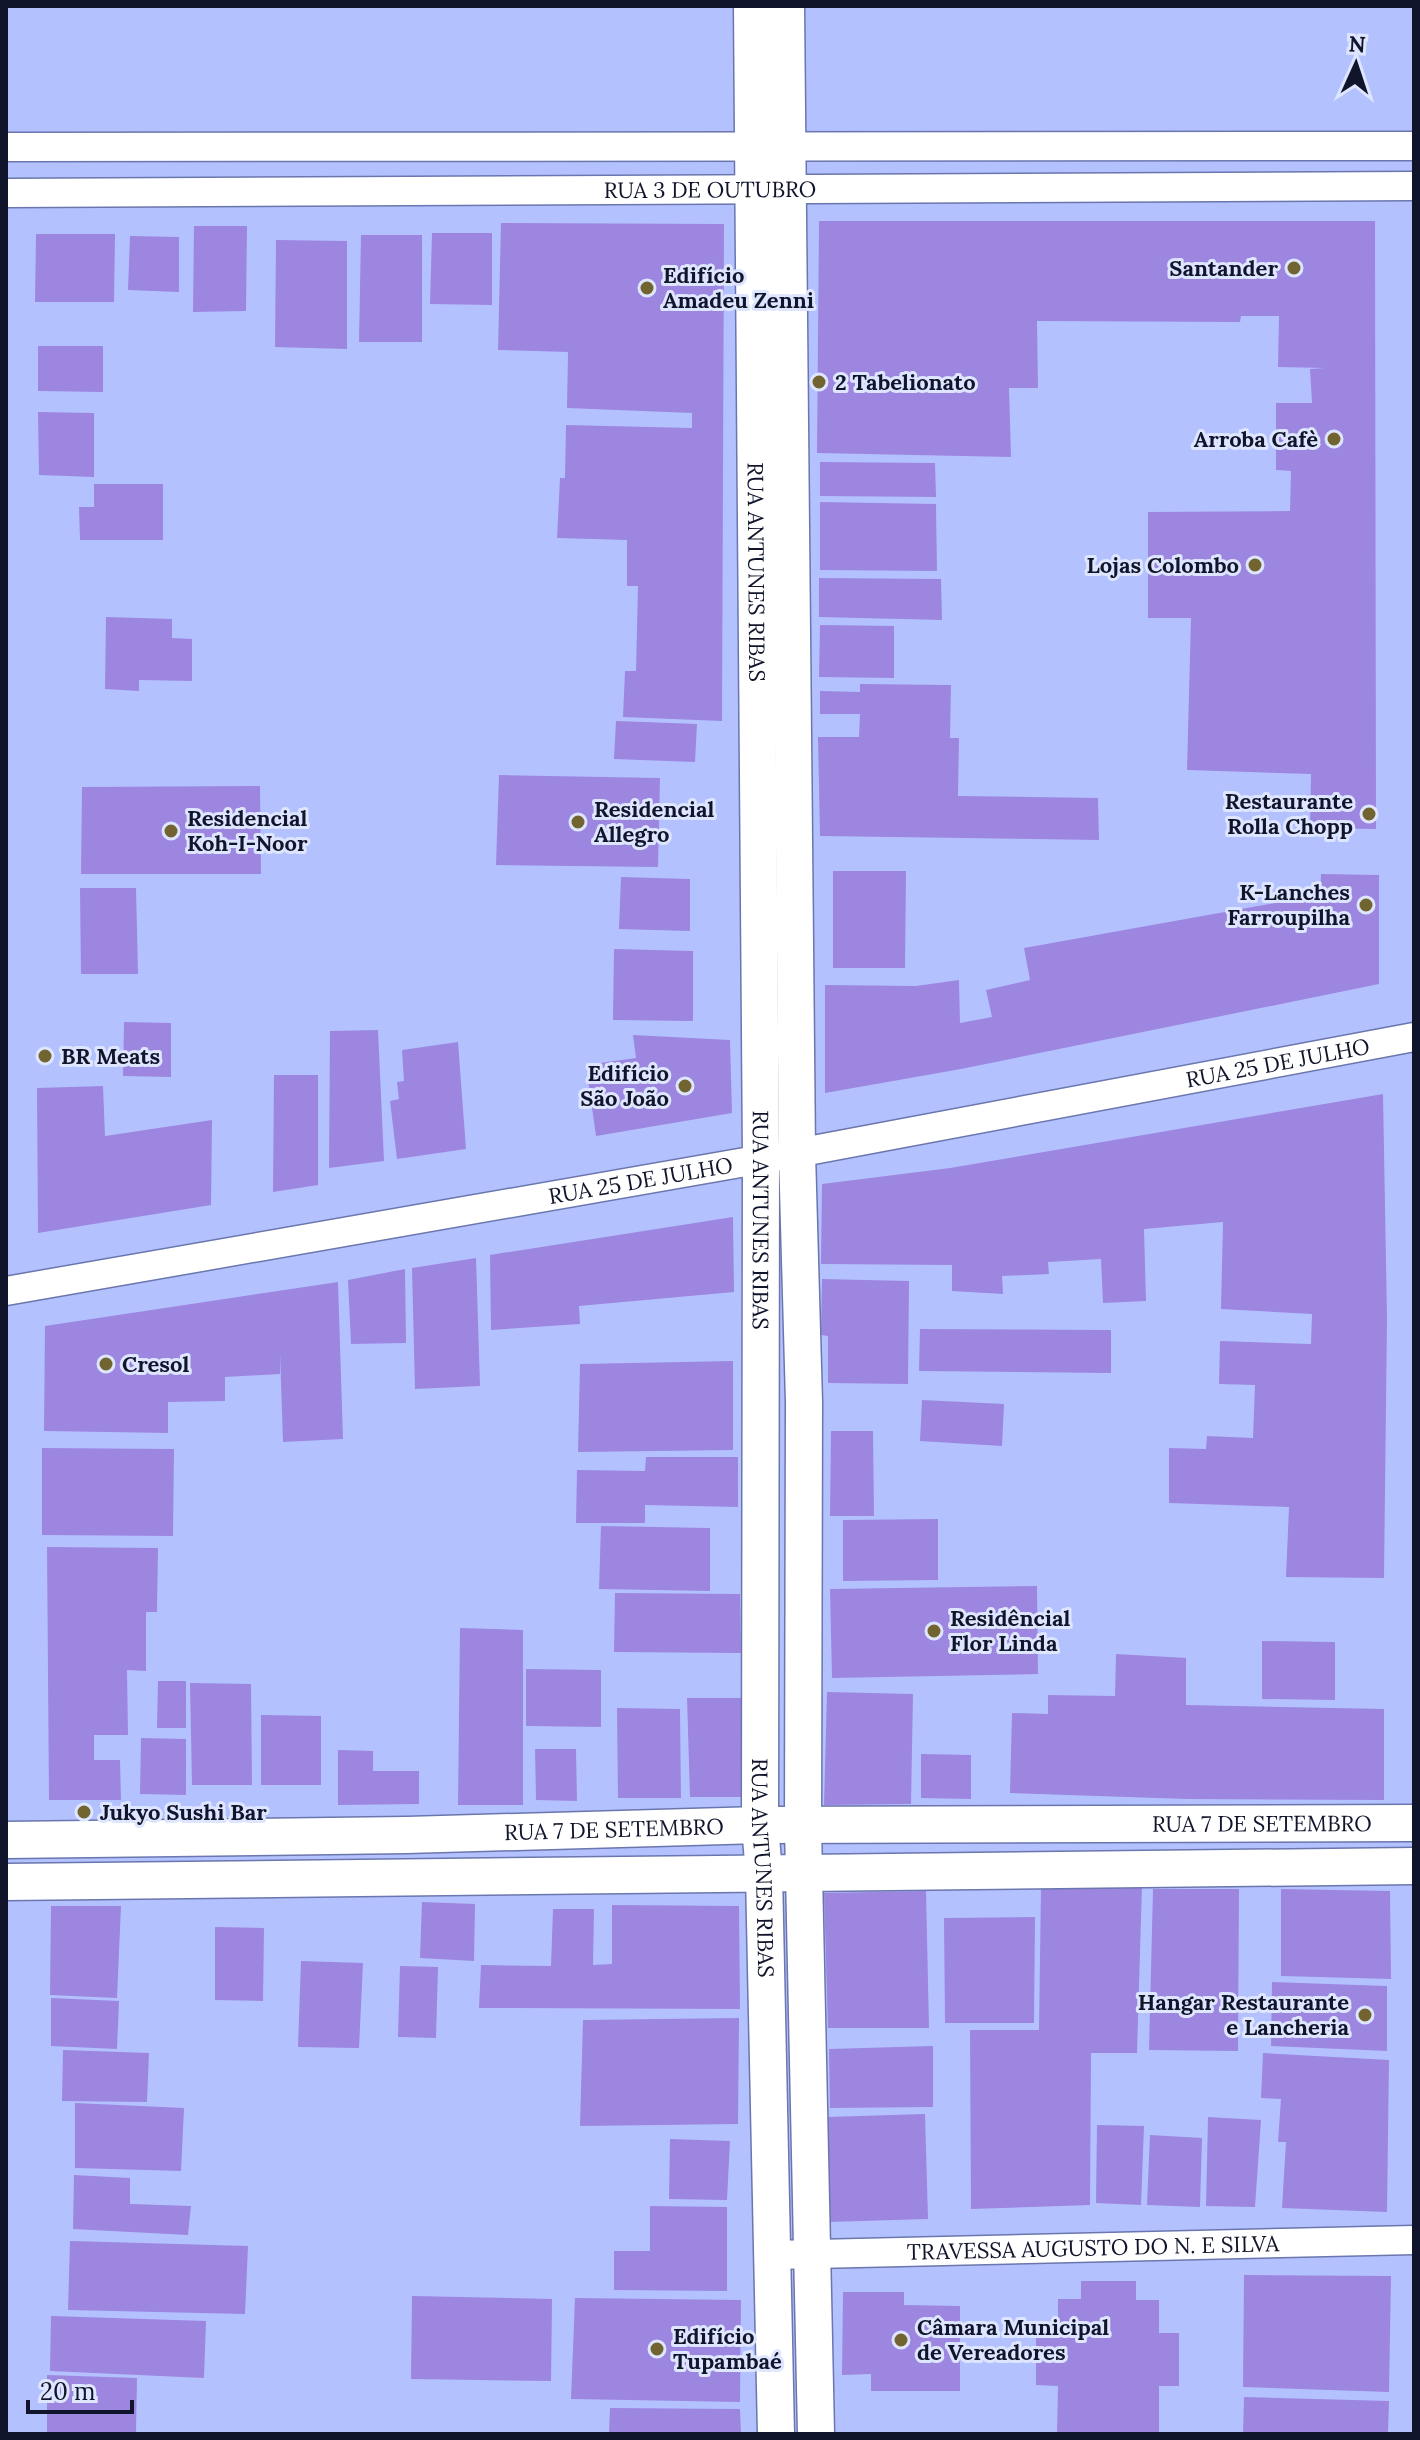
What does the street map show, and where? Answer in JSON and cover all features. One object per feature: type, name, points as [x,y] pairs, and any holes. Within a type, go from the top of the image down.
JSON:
[{"type":"street","name":"RUA ANTUNES RIBAS","points":[[752,6],[770,149],[776,727],[797,1153],[804,1402],[803,1827],[816,2421]]},
{"type":"street","name":"RUA ANTUNES RIBAS","points":[[770,149],[786,6]]},
{"type":"street","name":"RUA 3 DE OUTUBRO","points":[[6,147],[770,149],[1414,146]]},
{"type":"street","name":"RUA 3 DE OUTUBRO","points":[[6,193],[1414,186]]},
{"type":"street","name":"RUA ANTUNES RIBAS","points":[[776,727],[761,1159],[760,1825],[764,1874],[776,2421]]},
{"type":"street","name":"RUA 25 DE JULHO","points":[[6,1291],[797,1153],[1414,1037]]},
{"type":"street","points":[[761,1401],[804,1402]]},
{"type":"street","name":"RUA 7 DE SETEMBRO","points":[[6,1840],[407,1835],[760,1825],[1414,1823]]},
{"type":"street","points":[[1107,1826],[1109,1870]]},
{"type":"street","points":[[407,1835],[411,1878]]},
{"type":"street","name":"RUA 7 DE SETEMBRO","points":[[6,1882],[1414,1866]]},
{"type":"street","name":"TRAVESSA AUGUSTO DO N. E SILVA","points":[[773,2255],[1414,2240]]},
{"type":"street","points":[[776,2421],[816,2421]]},
{"type":"building","points":[[819,221],[1375,221],[1376,829],[1310,828],[1311,774],[1187,770],[1191,618],[1148,618],[1148,512],[1290,511],[1291,471],[1276,470],[1276,403],[1312,403],[1310,369],[1325,368],[1278,367],[1279,316],[1241,316],[1240,322],[1037,321],[1038,388],[1009,388],[1011,457],[817,453]]},
{"type":"building","points":[[501,223],[724,224],[722,721],[623,717],[625,671],[636,671],[638,586],[627,586],[627,540],[557,538],[560,478],[565,478],[566,425],[692,428],[692,413],[567,408],[568,352],[498,350]]},
{"type":"building","points":[[194,226],[247,226],[246,311],[193,312]]},
{"type":"building","points":[[432,233],[492,233],[492,305],[430,304]]},
{"type":"building","points":[[36,234],[115,234],[114,302],[35,302]]},
{"type":"building","points":[[361,235],[422,235],[422,342],[359,342]]},
{"type":"building","points":[[130,236],[179,237],[179,292],[128,290]]},
{"type":"building","points":[[276,240],[347,241],[347,349],[275,347]]},
{"type":"building","points":[[38,346],[103,346],[103,392],[38,391]]},
{"type":"building","points":[[38,412],[94,413],[94,477],[39,475]]},
{"type":"building","points":[[820,462],[935,463],[936,497],[820,496]]},
{"type":"building","points":[[94,484],[163,484],[163,540],[80,540],[79,507],[94,507]]},
{"type":"building","points":[[820,502],[936,504],[937,571],[820,570]]},
{"type":"building","points":[[819,578],[941,579],[942,620],[819,617]]},
{"type":"building","points":[[106,617],[172,619],[172,638],[192,639],[192,681],[139,680],[139,691],[105,689]]},
{"type":"building","points":[[820,625],[894,626],[894,678],[819,677]]},
{"type":"building","points":[[860,684],[951,685],[950,738],[959,738],[958,796],[1098,798],[1099,840],[820,836],[818,737],[859,737],[860,714],[820,714],[820,691],[860,692]]},
{"type":"building","points":[[616,721],[697,724],[695,762],[614,759]]},
{"type":"building","name":"Residencial Allegro","points":[[499,775],[660,778],[658,867],[496,865]]},
{"type":"building","name":"Residencial Koh-I-Noor","points":[[260,786],[261,874],[81,874],[82,787]]},
{"type":"building","points":[[833,871],[906,871],[905,968],[833,968]]},
{"type":"building","points":[[1321,874],[1379,875],[1379,984],[961,1069],[825,1093],[825,985],[916,986],[959,980],[960,1023],[992,1017],[986,990],[1030,980],[1024,948],[1320,895]]},
{"type":"building","points":[[621,877],[690,879],[690,931],[619,929]]},
{"type":"building","points":[[80,888],[136,888],[138,974],[81,974]]},
{"type":"building","points":[[614,949],[693,951],[693,1021],[613,1020]]},
{"type":"building","points":[[124,1022],[171,1023],[171,1077],[123,1076]]},
{"type":"building","points":[[378,1030],[384,1161],[329,1168],[330,1031]]},
{"type":"building","name":"Edifício São João","points":[[633,1035],[730,1040],[732,1113],[596,1136],[586,1065],[636,1058]]},
{"type":"building","points":[[458,1042],[466,1149],[397,1159],[390,1101],[399,1099],[397,1082],[404,1081],[402,1050]]},
{"type":"building","points":[[274,1075],[318,1075],[318,1185],[273,1192]]},
{"type":"building","points":[[103,1086],[105,1136],[212,1120],[211,1205],[38,1233],[37,1088]]},
{"type":"building","points":[[1383,1094],[1387,1318],[1384,1578],[1286,1577],[1289,1507],[1169,1503],[1169,1448],[1206,1449],[1207,1436],[1253,1438],[1255,1385],[1219,1384],[1220,1341],[1311,1344],[1312,1314],[1221,1309],[1223,1222],[1144,1229],[1146,1301],[1103,1303],[1101,1259],[1048,1262],[1049,1274],[1002,1276],[1003,1294],[952,1291],[952,1265],[821,1264],[822,1184],[950,1168]]},
{"type":"building","points":[[733,1217],[734,1292],[579,1306],[580,1324],[491,1330],[490,1255]]},
{"type":"building","points":[[476,1258],[480,1386],[415,1389],[412,1268]]},
{"type":"building","points":[[405,1269],[406,1343],[351,1344],[348,1280]]},
{"type":"building","points":[[822,1279],[909,1281],[908,1384],[828,1383],[828,1336],[821,1335]]},
{"type":"building","points":[[338,1282],[343,1439],[283,1442],[280,1353],[280,1374],[225,1377],[225,1401],[168,1402],[168,1433],[44,1431],[45,1326]]},
{"type":"building","points":[[920,1329],[1111,1330],[1111,1373],[919,1371]]},
{"type":"building","points":[[733,1361],[733,1450],[578,1452],[580,1364]]},
{"type":"building","points":[[922,1400],[1004,1404],[1002,1446],[920,1441]]},
{"type":"building","points":[[831,1431],[873,1431],[874,1516],[830,1516]]},
{"type":"building","points":[[42,1448],[174,1449],[173,1536],[42,1535]]},
{"type":"building","points":[[646,1457],[738,1457],[738,1507],[645,1505],[645,1523],[576,1523],[577,1470],[645,1471]]},
{"type":"building","points":[[938,1519],[938,1580],[843,1581],[843,1520]]},
{"type":"building","points":[[601,1526],[710,1528],[710,1591],[599,1589]]},
{"type":"building","points":[[47,1547],[158,1548],[157,1612],[146,1612],[146,1671],[127,1670],[128,1735],[94,1735],[94,1760],[120,1760],[121,1800],[49,1800]]},
{"type":"building","name":"Residêncial Flor Linda","points":[[1037,1586],[1038,1674],[832,1678],[830,1589]]},
{"type":"building","points":[[615,1593],[740,1594],[741,1653],[614,1652]]},
{"type":"building","points":[[460,1628],[523,1630],[523,1805],[458,1805]]},
{"type":"building","points":[[1262,1641],[1335,1642],[1335,1700],[1262,1699]]},
{"type":"building","points":[[1116,1654],[1186,1658],[1186,1705],[1384,1709],[1384,1800],[1187,1799],[1010,1793],[1012,1713],[1048,1714],[1048,1695],[1115,1696]]},
{"type":"building","points":[[526,1669],[601,1670],[601,1727],[526,1726]]},
{"type":"building","points":[[158,1681],[186,1681],[186,1728],[157,1728]]},
{"type":"building","points":[[190,1683],[251,1684],[252,1785],[192,1785]]},
{"type":"building","points":[[827,1692],[913,1694],[911,1804],[824,1805]]},
{"type":"building","points":[[687,1698],[742,1698],[743,1797],[690,1797]]},
{"type":"building","points":[[617,1708],[680,1709],[681,1798],[618,1798]]},
{"type":"building","points":[[261,1715],[321,1716],[321,1785],[261,1785]]},
{"type":"building","points":[[141,1738],[186,1739],[186,1795],[140,1794]]},
{"type":"building","points":[[535,1749],[576,1749],[577,1801],[536,1800]]},
{"type":"building","points":[[338,1750],[373,1751],[373,1771],[419,1771],[419,1804],[338,1805]]},
{"type":"building","points":[[921,1754],[971,1755],[971,1799],[921,1798]]},
{"type":"building","points":[[1142,1886],[1137,2053],[1091,2053],[1090,2205],[971,2209],[970,2030],[1039,2030],[1041,1887]]},
{"type":"building","points":[[1153,1889],[1239,1889],[1238,2051],[1149,2050]]},
{"type":"building","points":[[1281,1889],[1390,1891],[1391,1979],[1281,1976]]},
{"type":"building","points":[[926,1891],[929,2028],[828,2028],[824,1893]]},
{"type":"building","points":[[422,1902],[475,1904],[474,1961],[420,1958]]},
{"type":"building","points":[[612,1905],[739,1906],[740,2009],[479,2008],[481,1965],[551,1966],[553,1909],[594,1909],[593,1965],[612,1964]]},
{"type":"building","points":[[51,1906],[121,1906],[117,1998],[50,1995]]},
{"type":"building","points":[[1035,1917],[1034,2023],[945,2023],[944,1918]]},
{"type":"building","points":[[215,1927],[264,1928],[263,2001],[215,2000]]},
{"type":"building","points":[[301,1961],[363,1963],[359,2048],[298,2047]]},
{"type":"building","points":[[400,1966],[438,1967],[436,2038],[398,2037]]},
{"type":"building","points":[[1272,1982],[1387,1986],[1387,2051],[1271,2046]]},
{"type":"building","points":[[51,1998],[119,2001],[117,2049],[51,2046]]},
{"type":"building","points":[[739,2018],[738,2124],[580,2126],[583,2020]]},
{"type":"building","points":[[933,2046],[933,2107],[830,2108],[829,2049]]},
{"type":"building","points":[[63,2050],[149,2053],[147,2102],[62,2101]]},
{"type":"building","points":[[1263,2053],[1389,2060],[1387,2212],[1282,2208],[1286,2142],[1278,2142],[1281,2099],[1261,2098]]},
{"type":"building","points":[[75,2103],[184,2108],[181,2171],[75,2168]]},
{"type":"building","points":[[925,2114],[928,2219],[829,2222],[826,2117]]},
{"type":"building","points":[[1208,2117],[1261,2120],[1255,2207],[1206,2206]]},
{"type":"building","points":[[1097,2125],[1144,2126],[1141,2205],[1096,2203]]},
{"type":"building","points":[[1150,2135],[1202,2138],[1200,2207],[1147,2205]]},
{"type":"building","points":[[670,2139],[730,2141],[727,2200],[669,2199]]},
{"type":"building","points":[[74,2175],[130,2178],[130,2204],[191,2206],[188,2235],[73,2229]]},
{"type":"building","points":[[650,2206],[727,2207],[727,2291],[614,2290],[614,2251],[650,2251]]},
{"type":"building","points":[[70,2241],[248,2246],[245,2314],[68,2310]]},
{"type":"building","points":[[1244,2275],[1391,2276],[1389,2392],[1243,2387]]},
{"type":"building","points":[[1081,2281],[1136,2281],[1136,2300],[1159,2300],[1159,2333],[1179,2333],[1179,2386],[1159,2386],[1159,2434],[1057,2434],[1058,2386],[1036,2385],[1036,2335],[1058,2335],[1058,2299],[1081,2299]]},
{"type":"building","name":"Câmara Municipal de Vereadores","points":[[843,2292],[904,2292],[904,2305],[960,2306],[960,2391],[871,2391],[871,2374],[842,2375]]},
{"type":"building","points":[[412,2296],[552,2299],[551,2381],[411,2379]]},
{"type":"building","name":"Edifício Tupambaé","points":[[575,2298],[741,2300],[740,2402],[571,2399]]},
{"type":"building","points":[[51,2316],[206,2321],[204,2378],[50,2371]]},
{"type":"building","points":[[47,2375],[137,2378],[136,2433],[47,2434]]},
{"type":"building","points":[[1244,2397],[1389,2401],[1388,2434],[1243,2434]]},
{"type":"building","points":[[610,2408],[740,2409],[741,2434],[609,2434]]},
{"type":"place","name":"Santander","points":[[1294,268]]},
{"type":"place","name":"Edifício Amadeu Zenni","points":[[647,288]]},
{"type":"place","name":"2 Tabelionato","points":[[819,382]]},
{"type":"place","name":"Arroba Cafè","points":[[1334,439]]},
{"type":"place","name":"Lojas Colombo","points":[[1255,565]]},
{"type":"place","name":"Restaurante Rolla Chopp","points":[[1369,814]]},
{"type":"place","name":"Residencial Allegro","points":[[578,822]]},
{"type":"place","name":"Residencial Koh-I-Noor","points":[[171,831]]},
{"type":"place","name":"K-Lanches Farroupilha","points":[[1366,905]]},
{"type":"place","name":"BR Meats","points":[[45,1056]]},
{"type":"place","name":"Edifício São João","points":[[685,1086]]},
{"type":"place","name":"Cresol","points":[[106,1364]]},
{"type":"place","name":"Residêncial Flor Linda","points":[[934,1631]]},
{"type":"place","name":"Jukyo Sushi Bar","points":[[84,1812]]},
{"type":"place","name":"Hangar Restaurante e Lancheria","points":[[1365,2015]]},
{"type":"place","name":"Câmara Municipal de Vereadores","points":[[901,2340]]},
{"type":"place","name":"Edifício Tupambaé","points":[[657,2349]]}]
